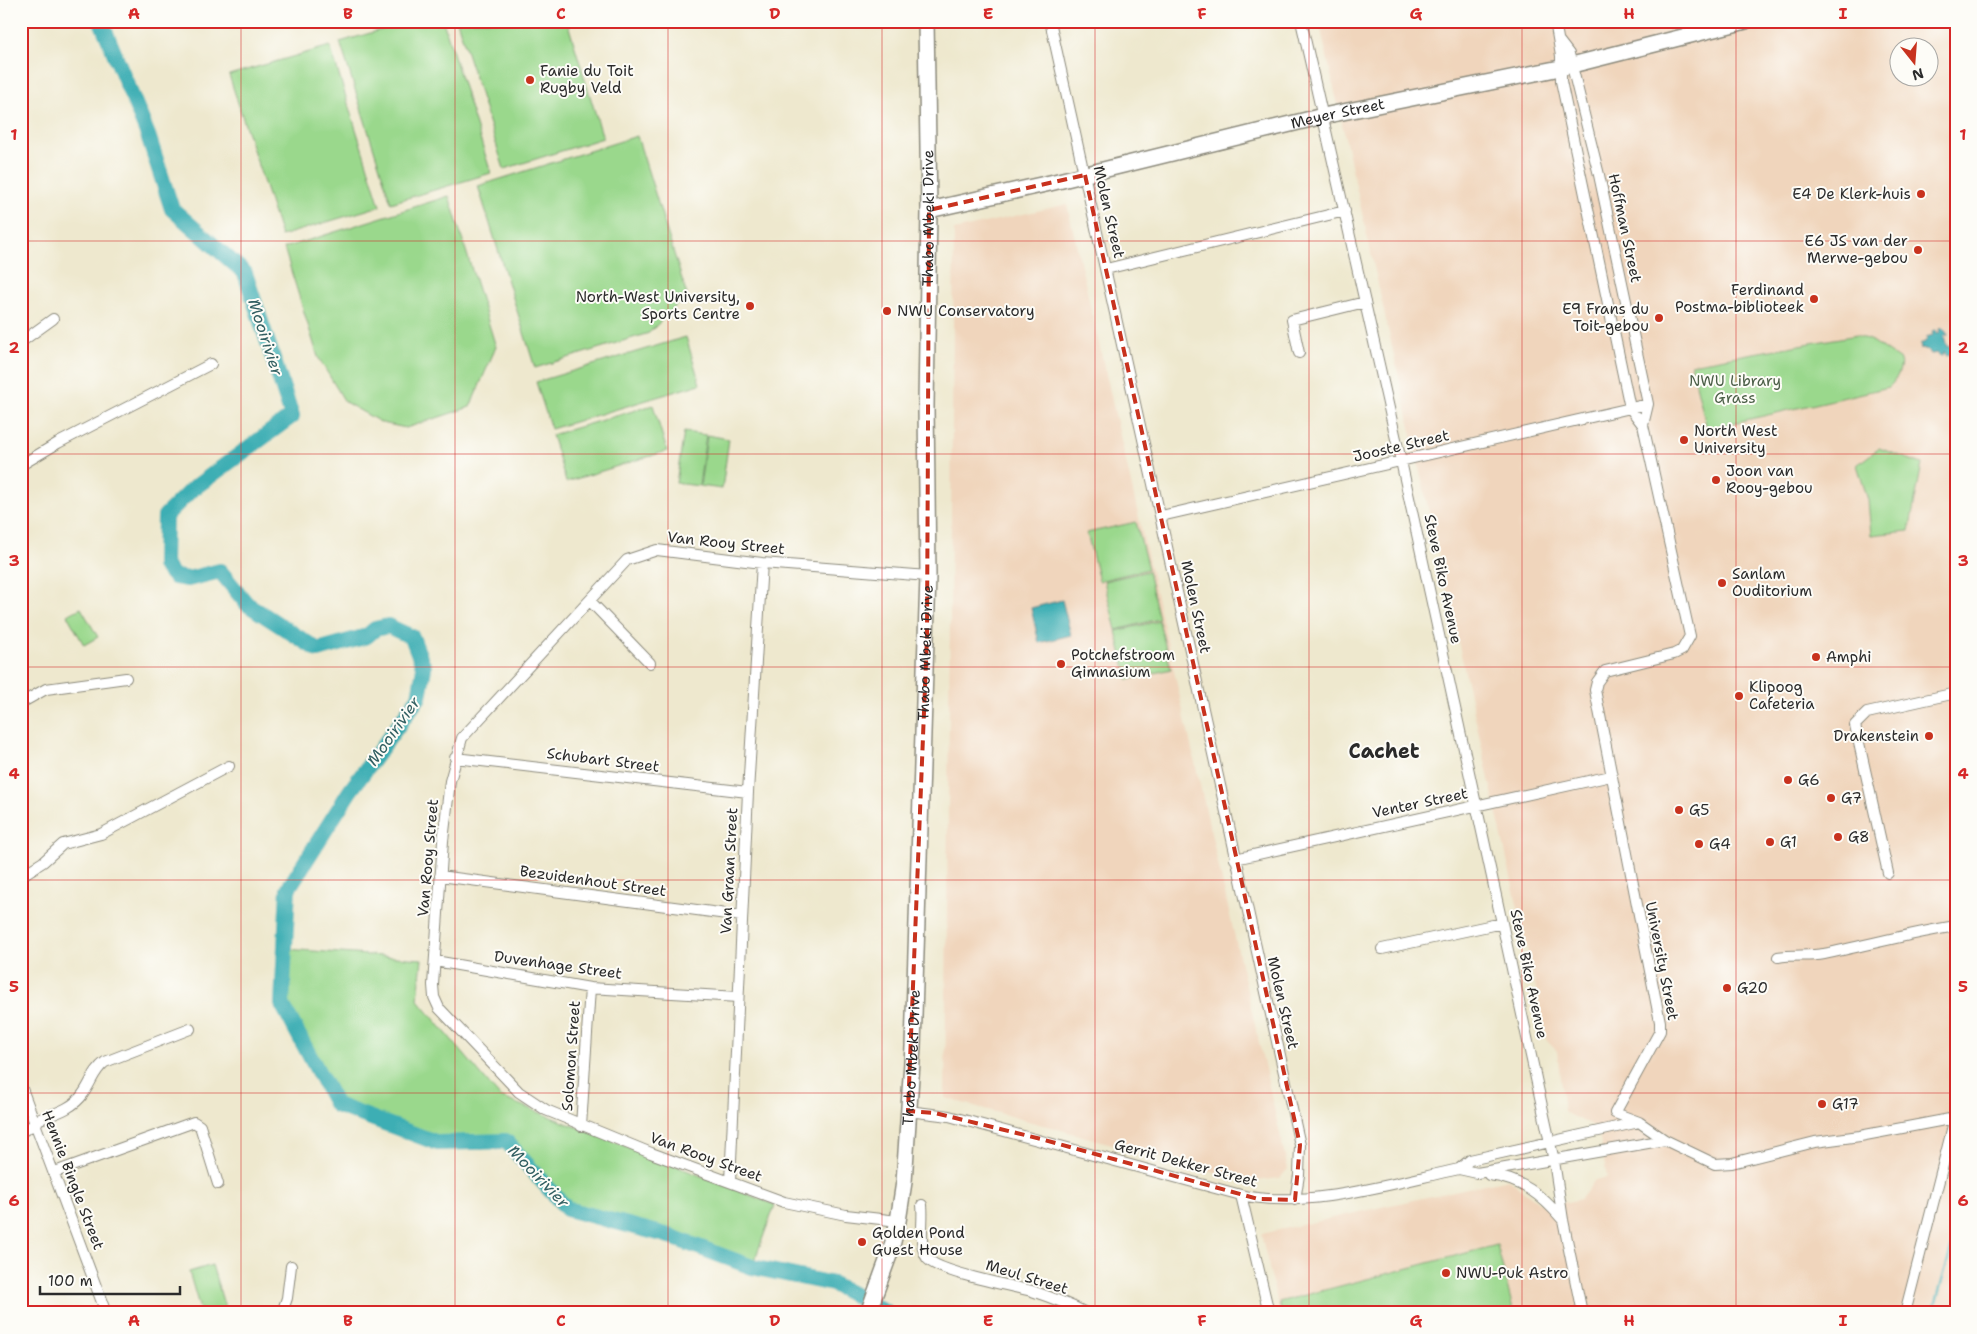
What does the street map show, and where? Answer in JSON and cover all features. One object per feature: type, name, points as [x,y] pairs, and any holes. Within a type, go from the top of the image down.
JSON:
[{"type":"main road","name":"Thabo Mbeki Drive","points":[[868,1313],[891,1250],[898,1221],[904,1182],[912,1047],[928,576],[926,406],[929,210],[926,21]]},
{"type":"main road","name":"Meyer Street","points":[[929,210],[1086,175],[1323,116],[1566,66],[1746,21]]},
{"type":"street","name":"Molen Street","points":[[1050,21],[1086,175],[1235,859],[1300,1146],[1300,1175],[1295,1200]]},
{"type":"street","name":"Steve Biko Avenue","points":[[1301,21],[1402,461],[1554,1161],[1563,1220],[1582,1313]]},
{"type":"street","name":"Hoffman Street","points":[[1555,21],[1559,41],[1569,54],[1566,66],[1630,408],[1643,425],[1688,627]]},
{"type":"street","name":"Hoffman Street","points":[[1566,66],[1599,175],[1648,404],[1643,425]]},
{"type":"street","points":[[1106,268],[1345,211]]},
{"type":"street","points":[[1299,353],[1292,320],[1365,302]]},
{"type":"street","points":[[21,342],[53,319]]},
{"type":"street","points":[[21,465],[58,443],[210,364]]},
{"type":"street","name":"Jooste Street","points":[[1161,516],[1648,404]]},
{"type":"street","name":"Van Rooy Street","points":[[898,1221],[846,1215],[784,1202],[581,1126],[546,1110],[519,1092],[439,1008],[434,997],[434,961],[440,876],[450,781],[462,738],[627,560],[658,550],[762,563],[928,576]]},
{"type":"street","name":"Van Graan Street","points":[[730,1182],[748,792],[762,563]]},
{"type":"street","points":[[590,601],[650,663]]},
{"type":"street","name":"University Street","points":[[1688,627],[1690,636],[1682,650],[1605,671],[1597,682],[1595,690],[1660,1022],[1660,1031],[1651,1042],[1615,1113],[1639,1122],[1664,1140],[1708,1162],[1723,1164],[1815,1142],[1955,1114]]},
{"type":"street","points":[[21,703],[46,689],[126,678]]},
{"type":"street","points":[[1888,873],[1855,725],[1859,718],[1867,713],[1956,693]]},
{"type":"street","name":"Schubart Street","points":[[455,758],[748,792]]},
{"type":"street","points":[[21,876],[44,862],[63,844],[100,834],[229,766]]},
{"type":"street","name":"Venter Street","points":[[1235,859],[1611,776]]},
{"type":"street","name":"Bezuidenhout Street","points":[[440,876],[742,916]]},
{"type":"street","points":[[1382,949],[1502,922]]},
{"type":"street","points":[[1778,957],[1798,954],[1821,954],[1913,933],[1956,926]]},
{"type":"street","name":"Duvenhage Street","points":[[434,961],[590,988],[738,997]]},
{"type":"street","name":"Solomon Street","points":[[581,1126],[590,988]]},
{"type":"street","points":[[21,1132],[36,1122],[77,1102],[96,1069],[105,1062],[190,1029]]},
{"type":"street","name":"Hennie Bingle Street","points":[[21,1086],[55,1172],[106,1313]]},
{"type":"street","name":"Gerrit Dekker Street","points":[[908,1111],[935,1113],[1041,1139],[1241,1195],[1273,1200],[1295,1200],[1459,1169],[1477,1173],[1554,1161],[1664,1140]]},
{"type":"street","points":[[1905,1313],[1955,1114]]},
{"type":"street","points":[[55,1172],[194,1122],[200,1126],[218,1184]]},
{"type":"street","name":"Gerrit Dekker Street","points":[[1459,1169],[1470,1160],[1639,1122]]},
{"type":"street","points":[[1477,1173],[1507,1177],[1523,1184],[1550,1206],[1563,1220]]},
{"type":"street","points":[[1241,1195],[1269,1313]]},
{"type":"street","name":"Meul Street","points":[[922,1205],[923,1248],[931,1263],[948,1270],[1034,1292],[1086,1313]]},
{"type":"street","points":[[282,1313],[287,1298],[291,1266]]},
{"type":"highlighted area","points":[[1085,175],[1300,1145],[1295,1200],[1258,1199],[1041,1139],[935,1113],[908,1111],[927,637],[929,210]]},
{"type":"shaded area","name":"North West University","points":[[1319,21],[1956,21],[1956,1313],[1280,1313],[1261,1234],[1508,1179],[1545,1207],[1581,1199],[1595,1180],[1607,1177],[1598,1128],[1564,1112],[1557,1051],[1548,1042]]},
{"type":"shaded area","name":"Potchefstroom Gimnasium","points":[[1067,204],[1288,1169],[1280,1178],[1250,1182],[945,1098],[954,230]]},
{"type":"green space","points":[[411,21],[443,21],[491,173],[391,203],[340,42]]},
{"type":"green space","name":"Fanie du Toit Rugby Veld","points":[[457,21],[567,21],[603,138],[504,169]]},
{"type":"green space","points":[[330,46],[380,206],[281,236],[229,75]]},
{"type":"green space","points":[[637,136],[687,295],[649,333],[535,368],[478,186]]},
{"type":"green space","points":[[449,196],[496,347],[470,407],[406,428],[382,423],[345,402],[318,357],[284,248]]},
{"type":"green space","name":"NWU Library Grass","points":[[1857,335],[1874,342],[1900,360],[1898,375],[1889,387],[1707,429],[1691,364]]},
{"type":"green space","points":[[686,337],[700,384],[551,429],[536,382]]},
{"type":"green space","points":[[653,405],[667,451],[566,482],[552,435]]},
{"type":"green space","points":[[684,432],[706,435],[699,486],[676,483]]},
{"type":"green space","points":[[707,435],[729,439],[722,489],[700,486]]},
{"type":"green space","points":[[1879,448],[1922,464],[1909,531],[1871,535],[1868,500],[1857,465]]},
{"type":"green space","points":[[1136,522],[1148,569],[1099,581],[1087,533]]},
{"type":"green space","points":[[1148,571],[1159,619],[1116,630],[1104,581]]},
{"type":"green space","points":[[81,608],[98,637],[84,645],[67,615]]},
{"type":"green space","points":[[1159,621],[1171,669],[1128,680],[1116,631]]},
{"type":"green space","points":[[286,949],[422,959],[418,1000],[500,1097],[775,1205],[752,1267],[666,1235],[567,1209],[506,1141],[438,1143],[336,1105],[282,1004]]},
{"type":"green space","name":"NWU-Puk Astro","points":[[1497,1245],[1514,1313],[1282,1313],[1279,1302]]},
{"type":"green space","points":[[212,1265],[226,1311],[201,1313],[189,1272]]},
{"type":"water","points":[[1943,328],[1948,335],[1944,336],[1947,347],[1950,346],[1949,355],[1945,356],[1943,352],[1942,356],[1939,357],[1938,353],[1931,354],[1929,351],[1921,349],[1920,345],[1927,340],[1926,337],[1933,335],[1932,331],[1936,330],[1937,334],[1940,333],[1939,329]]},
{"type":"water","points":[[1062,600],[1071,635],[1039,643],[1031,608]]},
{"type":"waterway","name":"Mooirivier","points":[[101,21],[148,135],[172,209],[245,273],[292,416],[190,491],[165,516],[164,565],[175,577],[188,579],[220,571],[247,604],[318,650],[367,636],[375,629],[388,626],[412,637],[424,668],[419,697],[350,791],[288,889],[282,1004],[336,1105],[438,1143],[506,1141],[567,1209],[666,1235],[752,1267],[833,1284],[888,1313]]},
{"type":"waterway","points":[[1933,1313],[1956,1231]]},
{"type":"place","name":"Fanie du Toit Rugby Veld","points":[[530,80]]},
{"type":"place","name":"E4 De Klerk-huis","points":[[1921,194]]},
{"type":"place","name":"E6 JS van der Merwe-gebou","points":[[1918,250]]},
{"type":"place","name":"Ferdinand Postma-biblioteek","points":[[1814,299]]},
{"type":"place","name":"North-West University, Sports Centre","points":[[750,306]]},
{"type":"place","name":"NWU Conservatory","points":[[887,311]]},
{"type":"place","name":"E9 Frans du Toit-gebou","points":[[1659,318]]},
{"type":"place","name":"North West University","points":[[1684,440]]},
{"type":"place","name":"Joon van Rooy-gebou","points":[[1716,480]]},
{"type":"place","name":"Sanlam Ouditorium","points":[[1722,583]]},
{"type":"place","name":"Amphi","points":[[1816,657]]},
{"type":"place","name":"Potchefstroom Gimnasium","points":[[1061,664]]},
{"type":"place","name":"Klipoog Cafeteria","points":[[1739,696]]},
{"type":"place","name":"Drakenstein","points":[[1929,736]]},
{"type":"place","name":"G6","points":[[1788,780]]},
{"type":"place","name":"G7","points":[[1831,798]]},
{"type":"place","name":"G5","points":[[1679,810]]},
{"type":"place","name":"G8","points":[[1838,837]]},
{"type":"place","name":"G1","points":[[1770,842]]},
{"type":"place","name":"G4","points":[[1699,844]]},
{"type":"place","name":"G20","points":[[1727,988]]},
{"type":"place","name":"G17","points":[[1822,1104]]},
{"type":"place","name":"Golden Pond Guest House","points":[[862,1242]]},
{"type":"place","name":"NWU-Puk Astro","points":[[1446,1273]]},
{"type":"district","name":"Cachet","points":[[1384,751]]}]
